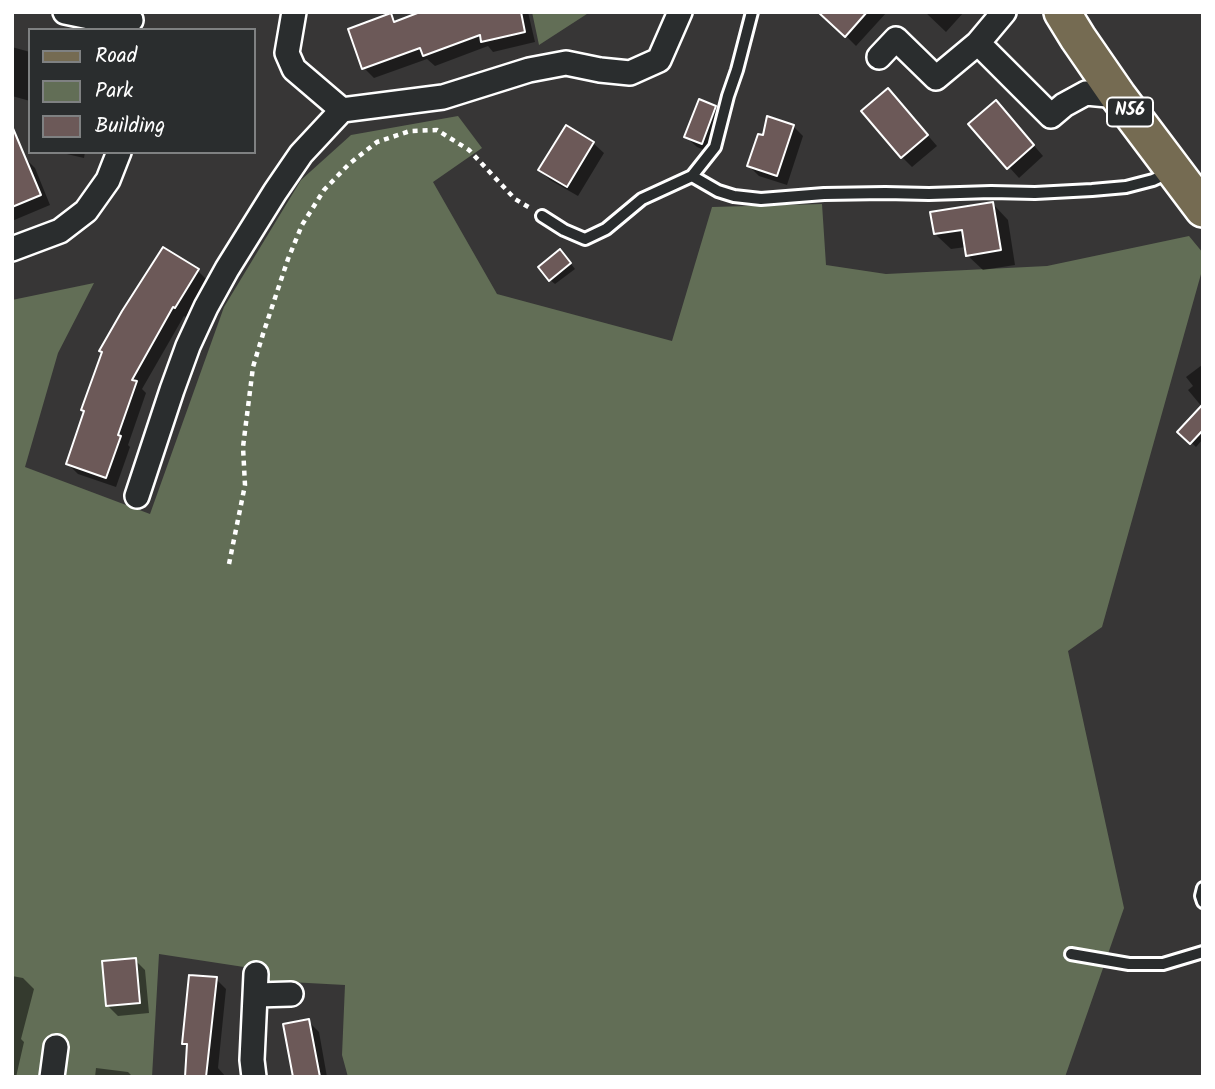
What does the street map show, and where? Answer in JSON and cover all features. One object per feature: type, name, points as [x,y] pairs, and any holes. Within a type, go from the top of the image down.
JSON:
[{"type":"main road","name":"N56","points":[[1062,12],[1118,96],[1203,209]]},
{"type":"street","points":[[65,12],[99,19],[132,21]]},
{"type":"street","points":[[294,12],[287,53],[294,69],[342,110]]},
{"type":"street","points":[[137,496],[188,346],[206,307],[227,269],[301,154],[342,110],[443,97],[529,70],[566,63],[630,73],[659,60],[680,12]]},
{"type":"street","points":[[879,57],[896,39],[936,78],[978,43],[1004,12]]},
{"type":"street","points":[[978,43],[1051,116],[1086,93],[1118,96]]},
{"type":"street","points":[[12,248],[60,231],[86,211],[108,180],[118,154]]},
{"type":"street","points":[[254,1077],[252,1060],[256,985],[291,994]]},
{"type":"street","points":[[52,1077],[57,1047]]},
{"type":"lane","points":[[542,216],[585,239],[606,229],[642,199],[692,176],[715,147],[751,12]]},
{"type":"lane","points":[[692,176],[718,191],[761,199],[824,194],[1035,193],[1092,190],[1126,187],[1153,180],[1174,170]]},
{"type":"lane","points":[[1203,888],[1203,902]]},
{"type":"lane","points":[[1071,954],[1129,964],[1163,964],[1203,952]]},
{"type":"path","points":[[229,564],[245,485],[243,447],[253,367],[288,258],[302,225],[324,190],[349,164],[377,142],[410,131],[437,130],[469,150],[515,199],[542,216]]},
{"type":"green space","points":[[532,12],[590,12],[539,45]]},
{"type":"green space","points":[[458,116],[482,148],[433,182],[497,294],[672,341],[712,207],[822,204],[826,265],[886,274],[1047,266],[1189,236],[1203,253],[1203,267],[1102,627],[1068,651],[1124,908],[1065,1077],[348,1077],[342,1055],[345,985],[271,981],[257,969],[159,954],[152,1077],[12,1077],[12,300],[94,283],[58,353],[25,467],[150,514],[224,307],[301,180],[351,135]]},
{"type":"building","points":[[420,12],[521,12],[525,32],[481,42],[480,35],[423,56],[420,48],[362,69],[348,29],[391,13],[394,22]]},
{"type":"building","points":[[818,12],[867,12],[845,37]]},
{"type":"building","points":[[888,88],[928,135],[901,158],[861,111]]},
{"type":"building","points":[[699,99],[716,106],[702,144],[684,137]]},
{"type":"building","points":[[996,100],[1034,145],[1007,169],[968,124]]},
{"type":"building","points":[[767,116],[794,125],[777,176],[747,166],[758,134],[763,135]]},
{"type":"building","points":[[566,125],[594,142],[567,187],[538,170]]},
{"type":"building","points":[[12,126],[41,195],[12,207]]},
{"type":"building","points":[[993,202],[1001,250],[966,256],[962,230],[934,234],[930,212]]},
{"type":"building","points":[[163,247],[199,269],[175,308],[173,307],[132,380],[137,381],[106,478],[66,464],[84,411],[81,410],[102,352],[99,351]]},
{"type":"building","points":[[560,249],[571,263],[549,281],[538,267]]},
{"type":"building","points":[[1203,404],[1203,430],[1190,444],[1177,432]]},
{"type":"building","points":[[136,958],[140,1003],[106,1006],[102,961]]},
{"type":"building","points":[[189,975],[217,977],[206,1077],[185,1077],[187,1044],[182,1044]]},
{"type":"building","points":[[309,1019],[320,1077],[293,1077],[283,1024]]}]
